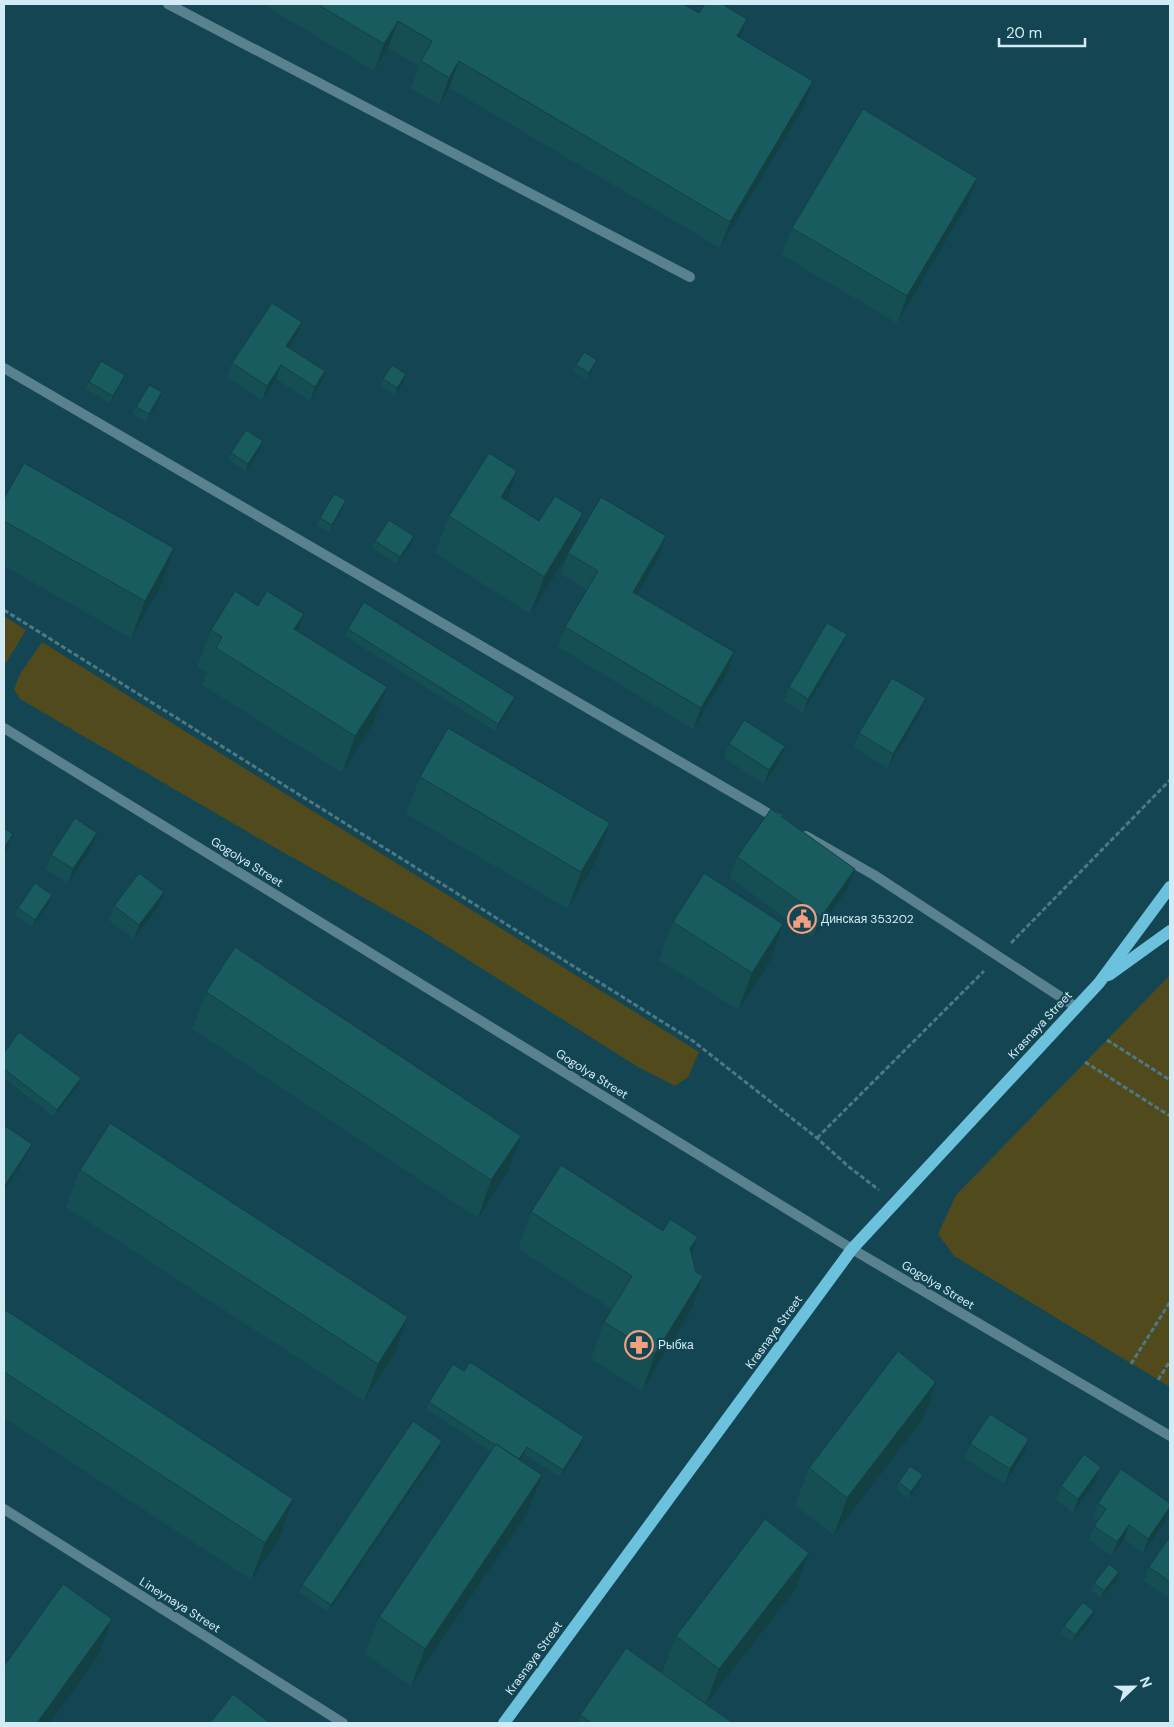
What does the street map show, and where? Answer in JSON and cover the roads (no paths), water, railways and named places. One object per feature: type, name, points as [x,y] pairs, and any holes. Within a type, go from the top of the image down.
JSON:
[{"type":"main road","name":"Krasnaya Street","points":[[504,1723],[852,1249],[1099,983],[1170,887]]},
{"type":"main road","name":"Krasnaya Street","points":[[1099,983],[1170,931]]},
{"type":"street","points":[[168,4],[690,277]]},
{"type":"street","points":[[4,368],[874,875],[1076,1006]]},
{"type":"street","name":"Gogolya Street","points":[[4,728],[852,1249],[1170,1436]]},
{"type":"street","name":"Lineynaya Street","points":[[4,1508],[343,1723]]},
{"type":"place","name":"Динская 353202","points":[[802,919]]},
{"type":"place","name":"Рыбка","points":[[639,1345]]}]
